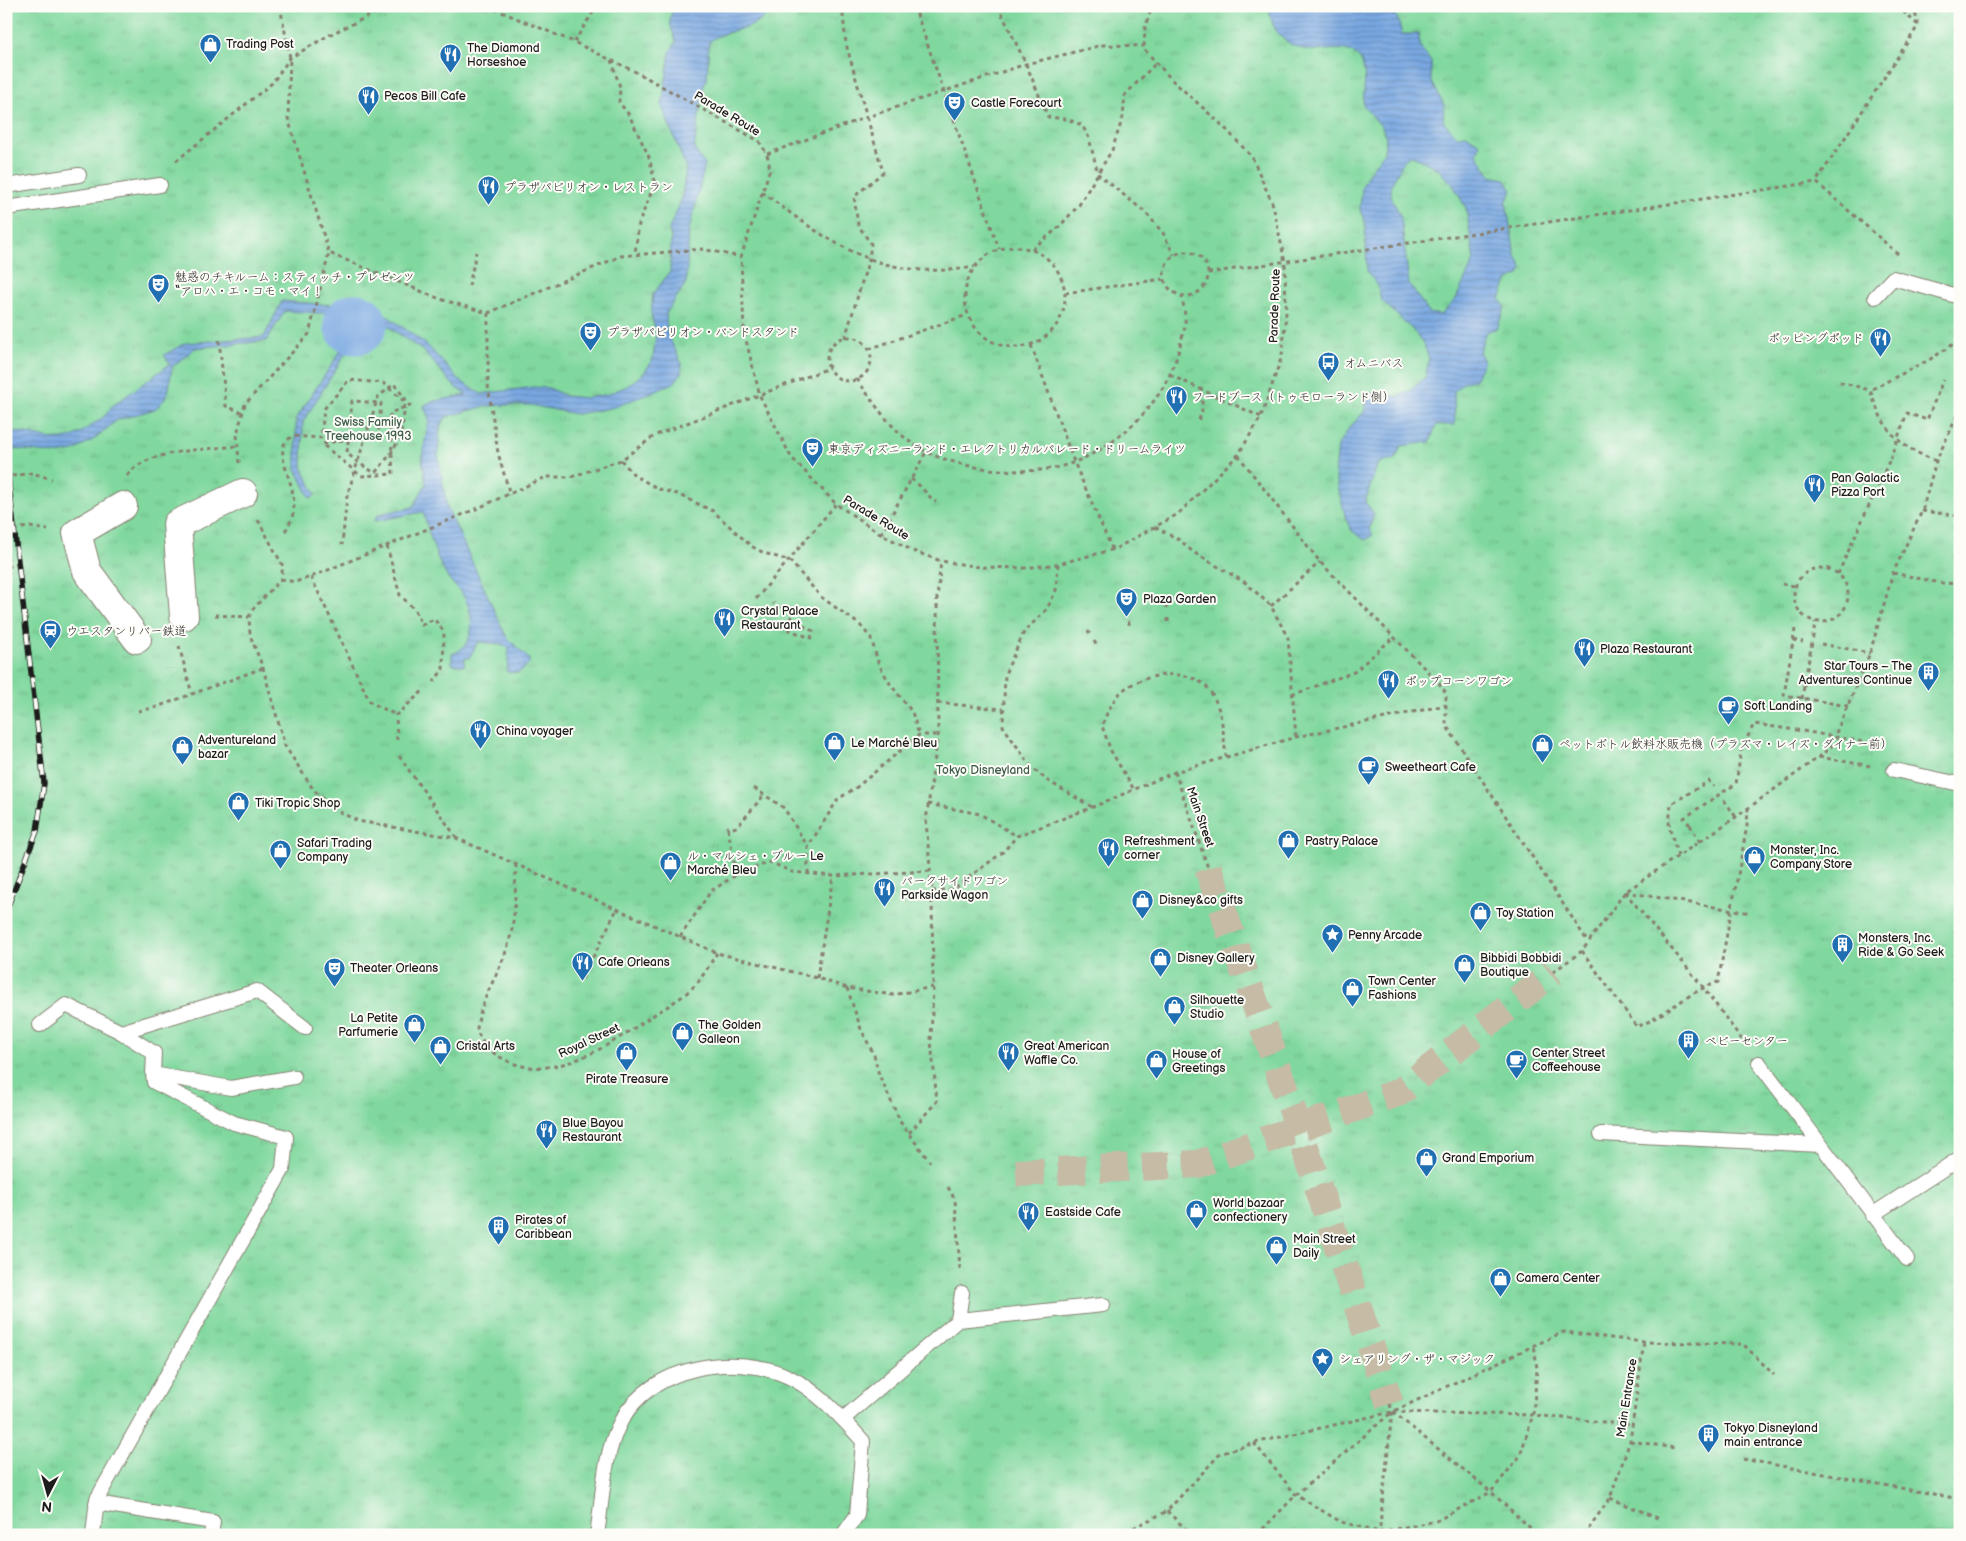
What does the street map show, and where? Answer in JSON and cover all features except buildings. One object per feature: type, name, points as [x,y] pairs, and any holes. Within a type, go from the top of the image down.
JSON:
[{"type":"street","points":[[181,628],[177,524],[243,493]]},
{"type":"street","points":[[123,506],[77,533],[87,571],[137,639]]},
{"type":"lane","points":[[6,186],[78,175]]},
{"type":"lane","points":[[6,208],[160,186]]},
{"type":"lane","points":[[1875,298],[1893,278],[1960,297]]},
{"type":"lane","points":[[1894,770],[1960,784]]},
{"type":"lane","points":[[121,1032],[257,991],[305,1028]]},
{"type":"lane","points":[[40,1025],[66,1005],[121,1032],[154,1053],[154,1082],[234,1122],[286,1137],[283,1169],[102,1490],[96,1503],[93,1535]]},
{"type":"lane","points":[[1759,1063],[1907,1259]]},
{"type":"lane","points":[[153,1074],[231,1088],[294,1077]]},
{"type":"lane","points":[[1601,1134],[1820,1145]]},
{"type":"lane","points":[[1872,1215],[1960,1158]]},
{"type":"lane","points":[[958,1320],[962,1293]]},
{"type":"lane","points":[[843,1419],[958,1320],[1103,1305]]},
{"type":"lane","points":[[597,1535],[609,1451],[616,1432],[631,1406],[657,1383],[698,1366],[732,1365],[766,1370],[788,1376],[804,1386],[843,1419],[863,1441],[858,1515],[843,1535]]},
{"type":"lane","points":[[96,1503],[213,1522],[211,1535]]},
{"type":"path","points":[[280,6],[290,58],[288,118],[329,253],[309,334],[245,404],[236,434],[243,493],[283,566],[281,579],[264,594],[249,617],[250,634],[285,746],[314,788],[332,808],[358,821],[456,838],[717,953],[817,978],[847,988],[893,995],[933,987]]},
{"type":"path","points":[[176,161],[272,83],[290,58],[331,34],[390,6]]},
{"type":"path","name":"Parade Route","points":[[488,6],[574,42],[640,74],[758,142],[767,154],[770,169],[741,257],[744,332],[760,396],[791,457],[836,504],[881,534],[913,551],[941,561],[980,567],[1025,568],[1058,564],[1112,549],[1178,514],[1238,455],[1261,417],[1282,356],[1286,314],[1285,262],[1273,205],[1252,157],[1156,63],[1144,50],[1144,46]]},
{"type":"path","points":[[574,42],[597,6]]},
{"type":"path","points":[[842,6],[846,44],[883,172],[854,197],[858,225],[871,244],[869,259],[845,338]]},
{"type":"path","points":[[914,6],[942,92],[999,249]]},
{"type":"path","points":[[998,6],[1026,64],[1048,117],[1067,119],[1082,126],[1090,138],[1098,174],[1146,213],[1163,233],[1174,255]]},
{"type":"path","points":[[767,154],[867,117],[1026,64],[1102,44],[1144,46],[1145,28],[1152,6]]},
{"type":"path","points":[[1897,6],[1918,26]]},
{"type":"path","points":[[1816,182],[1918,26],[1914,6]]},
{"type":"path","points":[[611,60],[620,87],[619,102],[628,115],[649,157],[655,184],[639,223],[635,253]]},
{"type":"path","points":[[1032,249],[1057,229],[1079,205],[1112,150],[1123,117],[1125,95],[1156,63]]},
{"type":"path","points":[[1208,274],[1816,182],[1835,196],[1904,259]]},
{"type":"path","points":[[762,192],[821,234],[869,259],[907,270],[945,272],[974,266]]},
{"type":"path","points":[[1015,246],[1032,249],[1044,256],[1055,266],[1062,279],[1065,293],[1064,310],[1057,325],[1045,337],[1030,345],[1011,348],[993,342],[977,331],[967,315],[964,298],[967,282],[974,266],[986,256],[999,249],[1015,246]]},
{"type":"path","points":[[329,253],[440,298],[488,313],[621,256],[635,253],[702,249],[741,257]]},
{"type":"path","points":[[469,286],[476,252]]},
{"type":"path","points":[[1180,252],[1195,254],[1206,265],[1208,274],[1203,288],[1190,296],[1182,296],[1166,287],[1163,279],[1163,270],[1167,261],[1174,255],[1180,252]]},
{"type":"path","points":[[1065,293],[1163,279]]},
{"type":"path","points":[[857,379],[882,416],[926,452],[960,464],[987,469],[1029,471],[1074,462],[1110,442],[1133,424],[1155,401],[1170,375],[1180,348],[1186,320],[1182,296]]},
{"type":"path","points":[[488,313],[488,385],[498,453],[510,495]]},
{"type":"path","points":[[869,349],[967,315]]},
{"type":"path","points":[[845,338],[860,340],[869,349],[870,367],[857,379],[842,380],[829,368],[827,361],[832,346],[845,338]]},
{"type":"path","points":[[219,340],[226,406],[242,412]]},
{"type":"path","points":[[1840,382],[1870,390],[1929,360],[1960,340]]},
{"type":"path","points":[[1030,345],[1074,462],[1112,549]]},
{"type":"path","points":[[281,579],[295,582],[311,577],[510,495],[546,477],[572,477],[621,460],[656,435],[829,368]]},
{"type":"path","points":[[1170,375],[1261,417]]},
{"type":"path","points":[[285,531],[291,524],[295,495],[283,453],[284,444],[292,436],[321,438],[324,409],[350,380],[382,384],[390,390],[405,402],[404,408],[403,422],[397,447],[392,454],[386,460],[375,473],[369,470],[363,466],[357,462],[347,453],[348,444],[349,435],[352,401],[362,401],[371,402],[380,403],[378,439],[369,438],[360,437],[351,439],[341,440],[322,444],[355,470],[361,476],[393,474],[392,456],[392,448],[390,413],[404,408],[410,405],[394,384],[388,388],[383,393],[378,397],[376,406],[373,415],[370,424],[367,433],[364,442],[362,451],[359,460],[356,469],[353,478],[348,496],[342,545]]},
{"type":"path","points":[[1838,574],[1890,459],[1907,413],[1927,420],[1943,380]]},
{"type":"path","points":[[1199,420],[1202,410],[1202,390]]},
{"type":"path","points":[[1870,390],[1878,414],[1888,430],[1911,451],[1936,461]]},
{"type":"path","points":[[1836,733],[1870,653],[1893,574],[1922,511],[1936,461],[1960,410]]},
{"type":"path","points":[[123,506],[125,479],[133,468],[148,459],[237,446]]},
{"type":"path","points":[[881,534],[926,452]]},
{"type":"path","points":[[1238,455],[1320,562],[1439,683],[1446,693],[1446,725],[1588,942]]},
{"type":"path","points":[[621,460],[635,476],[659,489],[677,494],[713,511],[751,546],[764,553],[790,561],[821,597],[860,625],[871,638],[879,666],[912,712],[919,735]]},
{"type":"path","points":[[12,476],[32,474],[52,479]]},
{"type":"path","points":[[911,479],[922,486],[930,499],[936,502]]},
{"type":"path","points":[[756,599],[790,561],[836,504]]},
{"type":"path","points":[[1922,511],[1960,516]]},
{"type":"path","points":[[6,530],[30,527],[77,533]]},
{"type":"path","points":[[1154,527],[1181,541],[1193,552],[1246,583],[1271,606],[1288,638],[1296,736]]},
{"type":"path","points":[[387,546],[400,595],[415,610],[422,625],[434,619],[444,632],[443,669],[434,682]]},
{"type":"path","points":[[6,549],[10,573]]},
{"type":"path","points":[[909,1133],[937,1101],[931,1041],[933,987],[932,890],[926,821],[938,735],[937,598],[941,561]]},
{"type":"path","points":[[1271,606],[1320,562]]},
{"type":"path","points":[[1058,564],[1056,590],[1047,609],[1024,632],[1005,674],[1003,726],[1031,767],[1048,781],[1093,807]]},
{"type":"path","points":[[1822,568],[1838,574],[1848,589],[1846,606],[1835,619],[1815,622],[1802,616],[1794,603],[1794,586],[1805,572],[1822,568]]},
{"type":"path","points":[[1893,574],[1941,583],[1960,584]]},
{"type":"path","points":[[311,577],[370,702],[396,715]]},
{"type":"path","points":[[1782,584],[1794,586]]},
{"type":"path","points":[[765,621],[811,638],[813,631],[798,623],[773,602]]},
{"type":"path","points":[[1128,620],[1130,625]]},
{"type":"path","points":[[1802,699],[1815,622]]},
{"type":"path","points":[[181,628],[192,694]]},
{"type":"path","points":[[1795,629],[1784,695],[1848,706]]},
{"type":"path","points":[[1292,695],[1354,672],[1394,637]]},
{"type":"path","points":[[1793,640],[1803,642]]},
{"type":"path","points":[[1094,641],[1097,646]]},
{"type":"path","points":[[1820,644],[1870,653]]},
{"type":"path","points":[[138,711],[192,694],[262,668]]},
{"type":"path","points":[[1134,788],[1111,751],[1102,726],[1108,709],[1128,686],[1156,675],[1187,676],[1208,689],[1220,708],[1226,756]]},
{"type":"path","points":[[396,715],[424,690]]},
{"type":"path","points":[[938,703],[1004,709]]},
{"type":"path","points":[[932,890],[953,889],[1003,852],[1016,836],[1093,807],[1175,772],[1296,736],[1446,705]]},
{"type":"path","points":[[396,715],[397,740]]},
{"type":"path","points":[[1700,842],[1684,818],[1736,784],[1740,751],[1754,724],[1880,745]]},
{"type":"path","points":[[808,847],[838,799],[857,786],[919,735],[938,735]]},
{"type":"path","points":[[1553,972],[1582,951],[1624,892],[1736,817],[1819,757],[1835,742]]},
{"type":"path","points":[[399,756],[456,838]]},
{"type":"path","points":[[1819,757],[1894,770]]},
{"type":"path","name":"Main Street","points":[[1175,772],[1208,868]]},
{"type":"path","points":[[1678,856],[1668,826],[1671,804],[1709,781],[1714,787]]},
{"type":"path","points":[[754,788],[784,808],[808,847],[808,874]]},
{"type":"path","points":[[736,875],[728,827],[737,827],[764,795]]},
{"type":"path","points":[[1724,800],[1736,817]]},
{"type":"path","points":[[928,804],[980,814],[1016,836]]},
{"type":"path","points":[[1582,951],[1637,1027],[1651,1021],[1703,987],[1718,982],[1747,826],[1748,807]]},
{"type":"path","points":[[680,937],[711,891],[736,875],[770,862],[792,872],[833,876],[930,871]]},
{"type":"path","name":"Royal Street","points":[[516,864],[515,913],[508,943],[483,1004],[477,1029],[486,1047],[509,1063],[521,1067],[550,1068],[589,1053],[632,1030],[679,999],[698,982],[717,953]]},
{"type":"path","points":[[817,978],[833,876]]},
{"type":"path","points":[[1624,892],[1751,913]]},
{"type":"path","points":[[1624,892],[1703,987],[1759,1063]]},
{"type":"path","points":[[582,979],[618,909]]},
{"type":"path","points":[[847,988],[861,1029],[874,1054],[879,1076],[901,1123],[930,1162]]},
{"type":"path","points":[[948,1187],[955,1200],[962,1293]]},
{"type":"path","points":[[1119,1535],[1167,1511],[1220,1454],[1254,1443],[1392,1412],[1534,1343],[1562,1332],[1644,1342],[1743,1344],[1774,1376]]},
{"type":"path","name":"Main Entrance","points":[[1584,1535],[1610,1498],[1630,1441],[1644,1342]]},
{"type":"path","points":[[1254,1443],[1296,1495],[1341,1522],[1380,1533],[1436,1521],[1491,1492],[1520,1456],[1533,1415],[1537,1370],[1534,1343]]},
{"type":"path","points":[[1380,1533],[1392,1412],[1390,1404]]},
{"type":"path","points":[[1392,1412],[1491,1492],[1538,1535]]},
{"type":"path","points":[[1257,1535],[1296,1495],[1392,1412],[1533,1415],[1632,1425]]},
{"type":"path","points":[[1630,1441],[1675,1448]]},
{"type":"path","points":[[1743,1459],[1960,1499]]},
{"type":"path","points":[[1610,1498],[1660,1519]]},
{"type":"path","points":[[1167,1511],[1192,1535]]},
{"type":"green space","name":"Tokyo Disneyland","points":[[6,6],[1960,6],[1960,1535],[6,1535]]},
{"type":"water","points":[[683,6],[771,6],[766,15],[751,26],[725,33],[709,42],[707,80],[704,84],[694,149],[705,165],[689,230],[686,283],[666,313],[667,333],[682,364],[681,374],[674,383],[615,407],[576,414],[530,405],[486,406],[446,417],[440,427],[438,455],[447,507],[506,636],[529,659],[529,664],[518,673],[507,672],[509,648],[502,644],[478,642],[469,658],[465,658],[464,666],[452,664],[452,654],[460,650],[470,637],[470,611],[463,595],[440,564],[423,512],[374,521],[379,514],[413,507],[426,484],[422,458],[429,419],[424,406],[430,402],[466,395],[455,387],[423,351],[375,317],[353,315],[355,338],[303,422],[302,467],[316,495],[310,498],[296,469],[296,419],[349,338],[347,315],[285,311],[266,341],[195,348],[172,367],[169,389],[164,400],[155,409],[117,420],[93,440],[74,451],[57,454],[6,448],[6,431],[59,439],[69,438],[80,433],[103,417],[111,407],[170,364],[164,355],[185,343],[264,337],[282,301],[332,305],[354,303],[378,309],[427,345],[459,380],[481,394],[533,387],[549,388],[565,396],[586,398],[608,394],[627,386],[644,373],[653,359],[656,333],[651,314],[653,294],[670,272],[671,238],[669,229],[682,198],[686,168],[662,106],[670,52],[676,42],[670,21],[675,9]]},
{"type":"water","points":[[1269,6],[1378,6],[1397,17],[1402,34],[1418,34],[1421,48],[1431,62],[1431,80],[1444,105],[1443,121],[1457,136],[1466,135],[1480,144],[1477,154],[1491,176],[1505,179],[1512,191],[1506,202],[1515,254],[1522,268],[1519,275],[1507,281],[1500,299],[1505,307],[1497,328],[1486,332],[1479,352],[1484,361],[1475,380],[1465,382],[1454,391],[1455,425],[1436,425],[1430,442],[1401,446],[1395,460],[1378,463],[1365,502],[1374,514],[1369,529],[1373,535],[1365,540],[1351,530],[1346,519],[1335,474],[1338,446],[1349,428],[1364,412],[1369,395],[1378,391],[1398,397],[1410,391],[1426,376],[1429,358],[1423,343],[1414,331],[1381,300],[1378,286],[1367,271],[1365,222],[1360,210],[1362,187],[1368,174],[1384,152],[1386,137],[1382,127],[1363,105],[1365,75],[1361,61],[1350,51],[1309,50],[1293,45],[1280,36],[1272,23]],"holes":[[[1411,155],[1437,168],[1453,185],[1466,208],[1474,260],[1456,299],[1441,315],[1429,313],[1409,284],[1401,218],[1391,196],[1391,185],[1404,160]]]},
{"type":"tunnel","points":[[1208,868],[1299,1129],[1390,1404]]},
{"type":"tunnel","points":[[1016,1173],[1198,1164],[1400,1092],[1553,972]]},
{"type":"railway","points":[[6,459],[44,783],[37,831],[6,911]]},
{"type":"place","name":"Trading Post","points":[[210,63]]},
{"type":"place","name":"The Diamond Horseshoe","points":[[451,74]]},
{"type":"place","name":"Pecos Bill Cafe","points":[[368,115]]},
{"type":"place","name":"Castle Forecourt","points":[[955,122]]},
{"type":"place","name":"プラザパビリオン・レストラン","points":[[488,206]]},
{"type":"place","name":"魅惑のチキルーム：スティッチ・プレゼンツ “アロハ・エ・コモ・マイ！","points":[[159,303]]},
{"type":"place","name":"プラザパビリオン・バンドスタンド","points":[[591,351]]},
{"type":"place","name":"ポッピングポッド","points":[[1880,357]]},
{"type":"place","name":"オムニバス","points":[[1328,382]]},
{"type":"place","name":"フードブース（トゥモローランド側）","points":[[1176,416]]},
{"type":"place","name":"東京ディズニーランド・エレクトリカルパレード・ドリームライツ","points":[[812,468]]},
{"type":"place","name":"Pan Galactic Pizza Port","points":[[1815,504]]},
{"type":"place","name":"Plaza Garden","points":[[1127,618]]},
{"type":"place","name":"Crystal Palace Restaurant","points":[[725,637]]},
{"type":"place","name":"ウエスタンリバー鉄道","points":[[50,650]]},
{"type":"place","name":"Plaza Restaurant","points":[[1584,668]]},
{"type":"place","name":"Star Tours – The Adventures Continue","points":[[1928,692]]},
{"type":"place","name":"ポップコーンワゴン","points":[[1389,700]]},
{"type":"place","name":"Soft Landing","points":[[1728,725]]},
{"type":"place","name":"China voyager","points":[[480,750]]},
{"type":"place","name":"Le Marché Bleu","points":[[835,762]]},
{"type":"place","name":"ペットボトル飲料水販売機（プラズマ・レイズ・ダイナー前）","points":[[1543,763]]},
{"type":"place","name":"Adventureland bazar","points":[[182,766]]},
{"type":"place","name":"Sweetheart Cafe","points":[[1369,786]]},
{"type":"place","name":"Tiki Tropic Shop","points":[[239,822]]},
{"type":"place","name":"Pastry Palace","points":[[1289,860]]},
{"type":"place","name":"Refreshment corner","points":[[1108,867]]},
{"type":"place","name":"Safari Trading Company","points":[[281,869]]},
{"type":"place","name":"Monster, Inc. Company Store","points":[[1754,876]]},
{"type":"place","name":"ル・マルシェ・ブルー Le Marché Bleu","points":[[671,882]]},
{"type":"place","name":"パークサイドワゴン Parkside Wagon","points":[[885,907]]},
{"type":"place","name":"Disney&co gifts","points":[[1143,919]]},
{"type":"place","name":"Toy Station","points":[[1480,932]]},
{"type":"place","name":"Penny Arcade","points":[[1332,954]]},
{"type":"place","name":"Monsters, Inc. Ride & Go Seek","points":[[1842,964]]},
{"type":"place","name":"Disney Gallery","points":[[1161,977]]},
{"type":"place","name":"Cafe Orleans","points":[[582,981]]},
{"type":"place","name":"Bibbidi Bobbidi Boutique","points":[[1464,984]]},
{"type":"place","name":"Theater Orleans","points":[[334,987]]},
{"type":"place","name":"Town Center Fashions","points":[[1352,1007]]},
{"type":"place","name":"Silhouette Studio","points":[[1174,1026]]},
{"type":"place","name":"La Petite Parfumerie","points":[[414,1044]]},
{"type":"place","name":"The Golden Galleon","points":[[682,1051]]},
{"type":"place","name":"ベビーセンター","points":[[1689,1060]]},
{"type":"place","name":"Cristal Arts","points":[[440,1065]]},
{"type":"place","name":"Pirate Treasure","points":[[627,1071]]},
{"type":"place","name":"Great American Waffle Co.","points":[[1008,1072]]},
{"type":"place","name":"Center Street Coffeehouse","points":[[1516,1079]]},
{"type":"place","name":"House of Greetings","points":[[1156,1080]]},
{"type":"place","name":"Blue Bayou Restaurant","points":[[546,1149]]},
{"type":"place","name":"Grand Emporium","points":[[1426,1177]]},
{"type":"place","name":"World bazaar confectionery","points":[[1197,1229]]},
{"type":"place","name":"Eastside Cafe","points":[[1029,1231]]},
{"type":"place","name":"Pirates of Caribbean","points":[[499,1246]]},
{"type":"place","name":"Main Street Daily","points":[[1277,1265]]},
{"type":"place","name":"Camera Center","points":[[1500,1297]]},
{"type":"place","name":"シェアリング・ザ・マジック","points":[[1323,1378]]},
{"type":"place","name":"Tokyo Disneyland main entrance","points":[[1708,1454]]},
{"type":"park label","name":"Swiss Family Treehouse 1993","points":[[368,429]]}]
